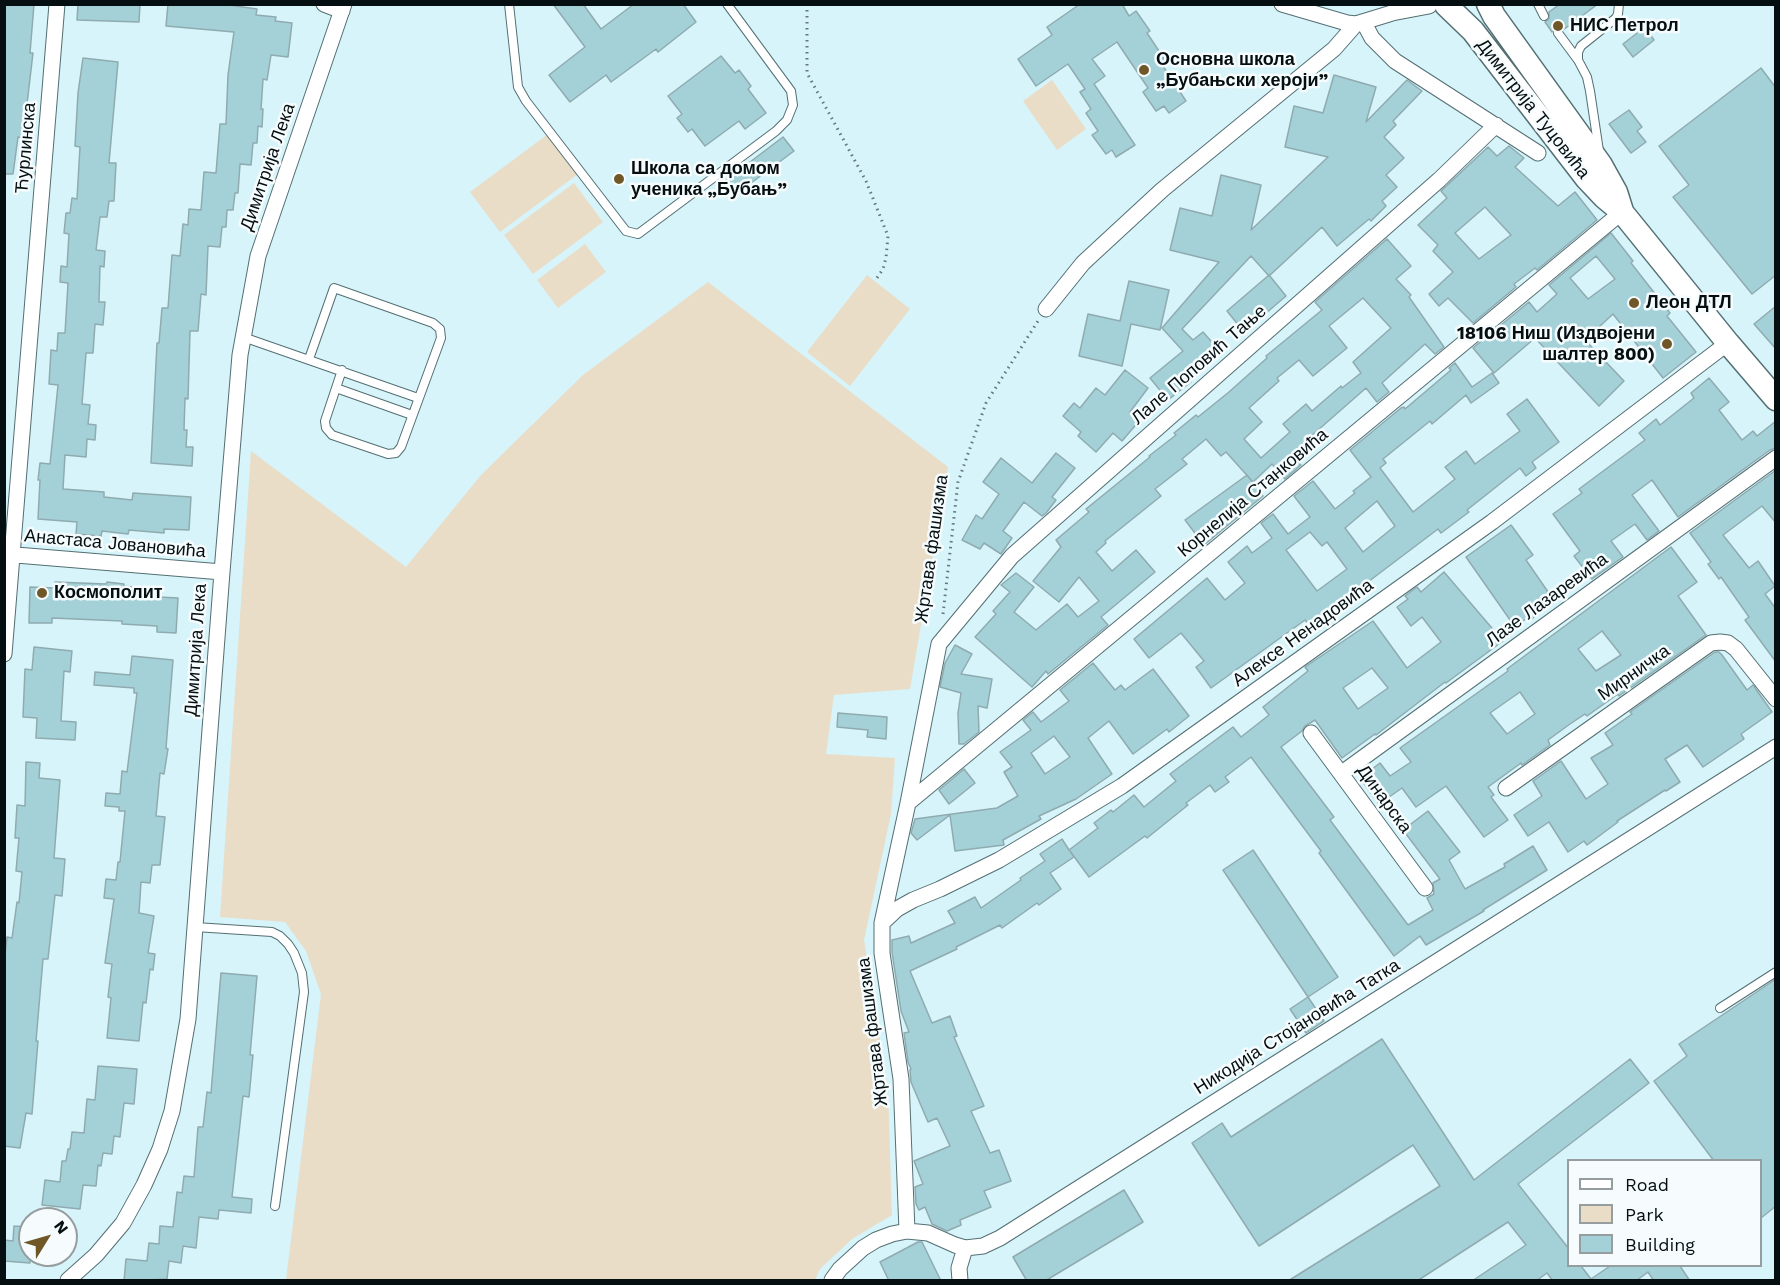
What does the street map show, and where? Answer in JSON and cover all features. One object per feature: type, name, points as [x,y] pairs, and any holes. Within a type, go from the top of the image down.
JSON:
[{"type":"main road","name":"Димитрија Туцовића","points":[[1488,4],[1494,16],[1601,165],[1616,192],[1622,212]]},
{"type":"main road","name":"Димитрија Туцовића","points":[[1437,5],[1473,32],[1587,179],[1604,198],[1622,212],[1776,399]]},
{"type":"street","name":"Ћурлинска","points":[[4,654],[8,554],[57,4]]},
{"type":"street","points":[[324,4],[343,8]]},
{"type":"street","points":[[1282,4],[1347,23],[1367,17],[1437,5]]},
{"type":"street","name":"Димитрија Лека","points":[[68,1281],[96,1255],[123,1223],[160,1149],[172,1111],[188,1019],[240,355],[258,256],[343,8]]},
{"type":"street","points":[[1046,309],[1083,263],[1162,190],[1334,49],[1367,17]]},
{"type":"street","name":"Димитрија Туцовића","points":[[1367,17],[1372,38],[1395,60],[1538,153]]},
{"type":"street","name":"Лале Поповић Тање","points":[[939,645],[1012,556],[1439,180],[1496,125]]},
{"type":"street","name":"Корнелија Станковића","points":[[908,804],[1622,212]]},
{"type":"street","name":"Алексе Ненадовића","points":[[882,923],[897,909],[999,860],[1122,786],[1492,522],[1728,343]]},
{"type":"street","name":"Лазе Лазаревића","points":[[1342,773],[1776,458]]},
{"type":"street","name":"Анастаса Јовановића","points":[[8,554],[222,572]]},
{"type":"street","name":"Мирничка","points":[[1506,788],[1711,644],[1728,643],[1736,649],[1776,699]]},
{"type":"street","name":"Жртава фашизма","points":[[907,1231],[901,1080],[882,953],[882,923],[939,645]]},
{"type":"street","name":"Динарска","points":[[1311,733],[1425,888]]},
{"type":"street","name":"Никодија Стојановића Татка","points":[[965,1248],[991,1243],[1010,1232],[1776,747]]},
{"type":"street","points":[[832,1281],[840,1269],[863,1248],[876,1240],[907,1231],[928,1233],[965,1248],[959,1268],[960,1281]]},
{"type":"lane","points":[[509,4],[518,87],[526,101],[626,231],[638,234],[776,131],[787,120],[793,105],[791,91],[727,4]]},
{"type":"lane","points":[[1538,4],[1544,15]]},
{"type":"lane","points":[[1578,60],[1579,49],[1616,18],[1619,4]]},
{"type":"lane","points":[[1558,33],[1578,60],[1587,77],[1601,165]]},
{"type":"lane","points":[[309,359],[334,288],[433,323],[440,330],[441,338],[401,447],[396,453],[388,454],[333,435],[326,428],[325,421],[342,370]]},
{"type":"lane","points":[[243,337],[418,398]]},
{"type":"lane","points":[[336,388],[412,415]]},
{"type":"lane","points":[[195,927],[272,932],[288,944],[302,973],[304,992],[275,1206]]},
{"type":"lane","points":[[1720,1008],[1776,972]]},
{"type":"path","points":[[807,4],[807,73],[866,181],[888,236],[883,269],[875,282]]},
{"type":"path","name":"Жртава фашизма","points":[[939,645],[958,482],[986,403],[1046,309]]},
{"type":"green space","points":[[1052,80],[1086,129],[1057,150],[1023,101]]},
{"type":"green space","points":[[548,134],[578,174],[500,232],[470,192]]},
{"type":"green space","points":[[574,183],[603,222],[533,274],[504,235]]},
{"type":"green space","points":[[585,244],[606,272],[558,308],[537,280]]},
{"type":"green space","points":[[867,275],[910,309],[850,386],[807,352]]},
{"type":"green space","points":[[708,282],[948,467],[910,689],[834,695],[826,754],[895,758],[891,814],[864,940],[888,1089],[892,1215],[852,1239],[820,1269],[815,1280],[286,1280],[321,994],[306,951],[285,922],[220,917],[251,451],[406,567],[481,475],[583,375]]},
{"type":"building","points":[[4,4],[34,4],[30,53],[33,53],[27,104],[22,138],[18,137],[13,174],[4,174]]},
{"type":"building","points":[[78,4],[140,4],[139,22],[77,20]]},
{"type":"building","points":[[168,4],[221,4],[257,9],[256,15],[276,17],[275,21],[292,23],[288,57],[271,55],[267,80],[263,79],[262,127],[258,126],[257,143],[253,143],[251,165],[240,164],[238,193],[235,193],[233,210],[227,210],[226,227],[222,227],[220,247],[208,246],[206,295],[201,294],[198,331],[190,331],[188,399],[185,398],[184,430],[187,430],[186,447],[193,447],[192,466],[151,463],[157,343],[159,343],[162,308],[168,308],[172,255],[180,256],[183,224],[188,225],[189,209],[201,210],[204,172],[216,173],[220,124],[226,124],[228,75],[234,32],[166,26]]},
{"type":"building","points":[[553,4],[583,4],[601,29],[634,4],[683,4],[696,22],[658,52],[656,49],[611,82],[606,75],[570,102],[549,75],[585,47]]},
{"type":"building","points":[[1080,4],[1122,4],[1129,16],[1136,11],[1150,31],[1147,33],[1165,60],[1161,63],[1186,101],[1169,113],[1164,106],[1156,111],[1143,92],[1148,88],[1117,42],[1092,59],[1105,76],[1094,84],[1135,145],[1116,157],[1112,150],[1106,154],[1092,135],[1098,131],[1086,113],[1091,109],[1080,92],[1085,89],[1068,64],[1036,86],[1018,59],[1052,35],[1047,27]]},
{"type":"building","name":"НИС Петрол","points":[[1560,4],[1598,4],[1563,30],[1557,27],[1552,32],[1545,22],[1549,19],[1549,12]]},
{"type":"building","points":[[1645,27],[1654,40],[1633,57],[1623,44]]},
{"type":"building","points":[[721,56],[735,73],[739,70],[751,86],[748,89],[766,113],[745,129],[739,121],[705,146],[692,129],[688,132],[677,118],[682,114],[668,96]]},
{"type":"building","points":[[83,58],[118,62],[109,163],[116,163],[114,201],[109,201],[107,217],[100,217],[96,250],[105,251],[104,267],[100,266],[99,302],[105,302],[103,325],[95,324],[93,353],[86,353],[82,404],[90,405],[88,424],[96,425],[95,440],[87,439],[86,457],[65,455],[63,489],[104,492],[104,497],[132,500],[133,493],[191,497],[189,530],[164,529],[164,533],[129,530],[128,534],[102,531],[101,536],[76,534],[77,522],[38,519],[40,463],[50,464],[58,385],[49,384],[51,350],[57,351],[58,333],[65,333],[68,283],[60,282],[61,266],[67,267],[69,234],[64,233],[66,213],[70,213],[72,198],[77,199],[80,147],[75,146],[78,93]]},
{"type":"building","points":[[1761,68],[1776,88],[1776,275],[1752,294],[1673,197],[1689,185],[1659,146]]},
{"type":"building","points":[[1334,75],[1376,87],[1366,122],[1407,80],[1422,91],[1393,121],[1396,125],[1384,137],[1404,158],[1386,175],[1397,187],[1382,201],[1386,206],[1371,221],[1369,219],[1337,246],[1322,227],[1269,276],[1251,256],[1182,329],[1193,340],[1203,332],[1218,349],[1186,377],[1191,382],[1168,400],[1150,378],[1183,351],[1162,328],[1219,262],[1170,250],[1180,208],[1212,216],[1221,175],[1261,185],[1251,230],[1328,157],[1285,147],[1294,106],[1323,113]]},
{"type":"building","points":[[1629,110],[1642,127],[1637,131],[1646,142],[1631,153],[1609,124]]},
{"type":"building","points":[[783,137],[794,151],[731,198],[721,184]]},
{"type":"building","points":[[1509,146],[1524,158],[1515,167],[1558,206],[1575,192],[1597,220],[1537,270],[1535,268],[1514,284],[1516,287],[1473,323],[1448,298],[1439,306],[1429,294],[1453,272],[1433,251],[1438,245],[1418,225],[1447,198],[1441,191],[1488,147],[1497,156]],"holes":[[[1485,207],[1511,235],[1479,259],[1455,233]]]},
{"type":"building","points":[[1611,233],[1670,313],[1667,316],[1696,352],[1663,378],[1613,314],[1585,340],[1624,381],[1599,406],[1535,338],[1494,373],[1473,348],[1529,302],[1537,312],[1557,294],[1549,285]],"holes":[[[1596,256],[1615,279],[1588,299],[1570,278]]]},
{"type":"building","points":[[1387,239],[1411,266],[1396,279],[1411,295],[1409,297],[1444,347],[1435,354],[1425,344],[1382,383],[1389,392],[1377,402],[1366,388],[1293,452],[1301,461],[1299,463],[1301,465],[1285,479],[1272,464],[1253,482],[1226,452],[1221,456],[1206,439],[1182,459],[1187,464],[1155,489],[1161,496],[1105,541],[1106,543],[1096,552],[1112,571],[1136,550],[1155,572],[1101,617],[1108,625],[1048,674],[1046,671],[1032,687],[975,637],[996,614],[993,611],[1010,592],[1001,585],[1016,573],[1034,587],[1014,612],[1036,630],[1067,604],[1078,617],[1099,601],[1079,577],[1059,602],[1033,581],[1061,547],[1056,540],[1089,512],[1086,509],[1176,435],[1174,433],[1196,415],[1198,417],[1229,392],[1267,358],[1266,356],[1322,310],[1315,302]],"holes":[[[1363,298],[1391,328],[1353,362],[1361,373],[1342,388],[1341,386],[1312,411],[1306,404],[1283,424],[1290,432],[1261,458],[1244,439],[1262,422],[1249,408],[1279,381],[1277,378],[1299,360],[1313,376],[1347,348],[1329,326]]]},
{"type":"building","points":[[1269,275],[1286,296],[1244,332],[1227,311]]},
{"type":"building","points":[[1129,281],[1169,290],[1160,330],[1131,324],[1122,366],[1079,356],[1088,314],[1120,321]]},
{"type":"building","points":[[1776,306],[1776,349],[1754,324]]},
{"type":"building","points":[[1455,363],[1472,387],[1492,373],[1499,383],[1471,403],[1466,395],[1432,424],[1430,421],[1383,459],[1386,463],[1380,468],[1413,512],[1455,479],[1445,467],[1466,451],[1475,464],[1520,431],[1507,414],[1527,399],[1559,442],[1532,462],[1536,468],[1526,476],[1520,468],[1441,533],[1438,529],[1309,625],[1305,620],[1211,688],[1196,667],[1204,661],[1181,633],[1149,658],[1134,639],[1207,578],[1225,600],[1245,583],[1228,562],[1247,546],[1252,553],[1272,538],[1261,523],[1273,514],[1288,534],[1310,517],[1294,496],[1313,481],[1335,509],[1355,493],[1353,491],[1371,477],[1350,450],[1401,408],[1405,409],[1451,370],[1449,368]],"holes":[[[1377,501],[1395,526],[1363,552],[1345,528]],[[1310,532],[1322,546],[1327,542],[1347,569],[1317,591],[1286,550]]]},
{"type":"building","points":[[1125,370],[1148,388],[1130,412],[1140,420],[1122,441],[1113,433],[1096,452],[1078,436],[1081,432],[1063,416],[1074,403],[1080,408],[1096,388],[1105,395]]},
{"type":"building","points":[[1709,378],[1729,402],[1719,410],[1742,440],[1753,431],[1757,436],[1776,421],[1776,448],[1770,450],[1678,517],[1652,480],[1632,495],[1659,531],[1647,540],[1635,524],[1611,541],[1623,557],[1592,579],[1574,556],[1580,551],[1553,514],[1582,493],[1579,489],[1645,440],[1639,433],[1656,419],[1660,425],[1694,398],[1691,393]]},
{"type":"building","points":[[1056,453],[1075,468],[1052,497],[1056,500],[1046,513],[1042,516],[1024,502],[1003,531],[1012,538],[1001,554],[984,543],[980,549],[962,540],[976,515],[982,519],[999,494],[983,482],[1001,458],[1032,483]]},
{"type":"building","points":[[1776,470],[1776,523],[1762,506],[1723,535],[1749,568],[1758,561],[1775,586],[1765,594],[1776,609],[1776,662],[1745,620],[1749,617],[1721,577],[1719,579],[1708,564],[1711,562],[1690,533]]},
{"type":"building","points":[[1247,475],[1263,496],[1204,545],[1185,520]]},
{"type":"building","points":[[1511,525],[1533,555],[1526,560],[1555,602],[1529,621],[1527,618],[1515,627],[1466,557]]},
{"type":"building","points":[[1671,547],[1697,582],[1678,596],[1706,635],[1619,696],[1618,694],[1587,716],[1585,714],[1570,724],[1548,740],[1550,745],[1488,787],[1494,795],[1491,797],[1508,820],[1484,837],[1446,786],[1416,807],[1402,788],[1379,804],[1360,778],[1380,763],[1390,776],[1411,762],[1400,748],[1508,671],[1507,669]],"holes":[[[1602,631],[1621,655],[1596,671],[1578,649]],[[1520,692],[1535,714],[1507,734],[1490,713]]]},
{"type":"building","points":[[1444,572],[1503,641],[1342,758],[1315,720],[1281,747],[1334,817],[1330,820],[1408,925],[1433,910],[1427,898],[1434,894],[1433,883],[1440,879],[1403,830],[1428,811],[1460,852],[1449,860],[1465,889],[1505,867],[1504,864],[1533,846],[1547,870],[1426,945],[1420,936],[1394,956],[1319,853],[1321,851],[1251,757],[1225,777],[1229,782],[1215,792],[1210,785],[1147,838],[1145,836],[1089,877],[1070,851],[1074,857],[1050,873],[1061,889],[1002,928],[1000,925],[956,947],[957,949],[910,971],[932,1023],[950,1016],[957,1036],[954,1037],[984,1106],[971,1111],[990,1153],[999,1150],[1011,1181],[984,1191],[991,1207],[960,1220],[961,1225],[947,1231],[932,1224],[925,1207],[919,1210],[916,1204],[915,1187],[923,1184],[914,1161],[950,1146],[937,1118],[928,1122],[911,1082],[911,1069],[904,1033],[909,1032],[901,1011],[892,940],[909,936],[911,943],[955,923],[948,911],[975,897],[981,908],[1045,861],[1040,854],[1062,839],[1069,850],[1098,828],[1094,823],[1111,810],[1113,812],[1134,795],[1144,807],[1176,781],[1170,774],[1233,727],[1241,737],[1269,715],[1263,707],[1308,671],[1305,667],[1373,621],[1407,668],[1441,642],[1422,617],[1411,626],[1397,607],[1408,599],[1405,596],[1417,587],[1421,592]],"holes":[[[1372,668],[1388,688],[1358,709],[1343,688]]]},
{"type":"building","points":[[55,582],[124,584],[124,586],[159,590],[159,597],[178,598],[176,633],[157,632],[157,626],[122,624],[122,621],[52,618],[52,623],[29,623],[30,587],[55,588]]},
{"type":"building","points":[[955,645],[972,654],[961,674],[992,679],[987,708],[978,706],[979,732],[964,744],[959,744],[958,713],[961,693],[940,687],[945,663]]},
{"type":"building","points":[[34,647],[72,651],[70,672],[64,671],[61,721],[76,722],[75,740],[36,738],[37,718],[23,717],[25,669],[32,670]]},
{"type":"building","points":[[1715,652],[1722,655],[1747,690],[1753,685],[1772,712],[1741,734],[1744,739],[1703,767],[1687,745],[1665,759],[1680,782],[1617,821],[1587,845],[1584,841],[1568,852],[1549,822],[1528,836],[1514,815],[1542,796],[1533,781],[1561,761],[1586,799],[1608,784],[1591,758],[1613,745],[1605,733],[1632,714],[1630,712]]},
{"type":"building","points":[[132,656],[173,660],[166,748],[168,749],[164,774],[160,773],[156,816],[165,817],[160,865],[152,865],[150,883],[141,882],[139,913],[154,916],[148,953],[155,954],[153,970],[150,969],[146,1003],[143,1002],[139,1041],[107,1038],[112,964],[105,963],[114,899],[104,898],[106,879],[116,880],[125,811],[119,811],[119,807],[105,806],[106,793],[120,794],[122,771],[127,772],[137,693],[134,693],[134,688],[94,685],[95,672],[130,675]]},
{"type":"building","points":[[1093,663],[1115,690],[1121,685],[1125,690],[1153,669],[1189,716],[1169,732],[1167,729],[1133,754],[1109,721],[1088,738],[1112,774],[1076,799],[1039,816],[1041,819],[1003,840],[1004,845],[955,851],[950,815],[917,840],[911,833],[915,819],[997,808],[1018,796],[1004,772],[1012,767],[1000,752],[1031,730],[1023,720],[1033,712],[1041,722],[1069,701],[1060,690]],"holes":[[[1054,736],[1070,757],[1045,774],[1031,753]]]},
{"type":"building","points":[[838,713],[887,717],[886,739],[867,737],[868,730],[837,727]]},
{"type":"building","points":[[26,762],[40,763],[39,778],[60,780],[54,858],[65,859],[62,896],[55,895],[48,959],[43,959],[32,1114],[26,1113],[20,1148],[4,1146],[4,963],[7,937],[12,938],[17,902],[19,903],[22,872],[16,871],[19,838],[15,838],[17,805],[25,806]]},
{"type":"building","points":[[964,769],[975,783],[949,804],[939,790]]},
{"type":"building","points":[[1253,850],[1338,977],[1308,997],[1223,870]]},
{"type":"building","points":[[221,973],[257,976],[249,1097],[243,1096],[232,1197],[252,1199],[251,1213],[219,1210],[218,1219],[199,1217],[196,1248],[183,1246],[181,1263],[169,1261],[167,1279],[124,1281],[126,1259],[147,1261],[149,1243],[159,1244],[160,1226],[173,1227],[177,1192],[182,1193],[184,1176],[194,1177],[198,1127],[203,1127],[207,1092],[211,1093]]},
{"type":"building","points":[[1776,979],[1776,1206],[1762,1217],[1762,1159],[1712,1159],[1654,1081],[1687,1056],[1679,1044]]},
{"type":"building","points":[[1308,997],[1324,1021],[1306,1033],[1290,1009]]},
{"type":"building","points":[[1382,1039],[1474,1180],[1630,1059],[1649,1083],[1518,1184],[1567,1246],[1567,1267],[1582,1267],[1591,1279],[1609,1267],[1681,1267],[1690,1281],[1654,1281],[1648,1272],[1636,1281],[1553,1281],[1547,1273],[1536,1281],[1472,1281],[1526,1245],[1508,1222],[1417,1281],[1288,1281],[1440,1186],[1413,1145],[1259,1246],[1192,1143],[1222,1123],[1231,1137]]},
{"type":"building","points":[[98,1066],[137,1069],[134,1104],[124,1103],[120,1137],[114,1136],[112,1154],[103,1153],[101,1166],[98,1165],[96,1186],[83,1185],[80,1209],[42,1205],[45,1180],[60,1182],[62,1161],[66,1161],[72,1132],[84,1133],[87,1099],[95,1100]]},
{"type":"building","points":[[1124,1190],[1143,1222],[1045,1281],[1027,1281],[1013,1257]]},
{"type":"building","points":[[14,1226],[18,1226],[18,1262],[4,1261],[4,1240],[13,1241]]},
{"type":"building","points":[[922,1242],[941,1281],[889,1281],[880,1262]]},
{"type":"place","name":"НИС Петрол","points":[[1558,26]]},
{"type":"place","name":"Основна школа „Бубањски хероји”","points":[[1144,70]]},
{"type":"place","name":"Школа са домом ученика „Бубањ”","points":[[619,179]]},
{"type":"place","name":"Леон ДТЛ","points":[[1634,303]]},
{"type":"place","name":"18106 Ниш (Издвојени шалтер 800)","points":[[1667,344]]},
{"type":"place","name":"Космополит","points":[[42,593]]}]
